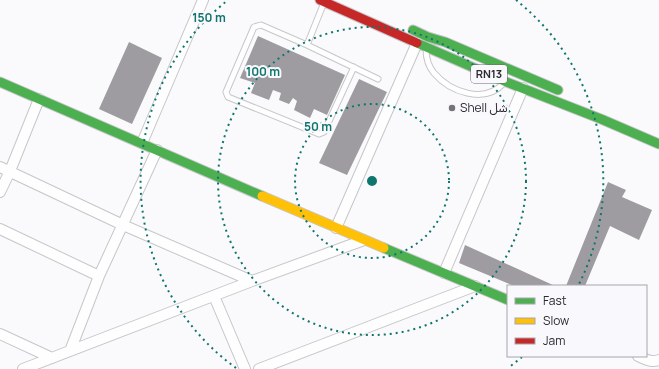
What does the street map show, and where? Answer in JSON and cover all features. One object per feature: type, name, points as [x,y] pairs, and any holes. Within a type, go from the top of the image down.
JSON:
[{"type":"street","points":[[142,143],[203,0]]},
{"type":"street","name":"RN13","points":[[322,1],[505,81],[659,144]]},
{"type":"street","name":"RN13","points":[[407,28],[445,42],[568,94]]},
{"type":"street","points":[[336,228],[421,45]]},
{"type":"street","points":[[0,82],[336,228],[507,300]]},
{"type":"street","points":[[444,273],[524,88]]},
{"type":"street","points":[[0,192],[5,169],[39,99]]},
{"type":"street","points":[[70,351],[100,276],[157,150]]},
{"type":"street","points":[[5,169],[123,225],[252,281]]},
{"type":"street","points":[[0,229],[100,276]]},
{"type":"street","points":[[23,369],[252,281],[364,240]]},
{"type":"street","points":[[259,369],[475,286]]},
{"type":"street","points":[[214,296],[244,369]]},
{"type":"street","points":[[0,334],[52,358]]},
{"type":"street","points":[[640,357],[650,361],[659,360]]},
{"type":"lane","points":[[307,44],[322,1]]},
{"type":"lane","points":[[354,67],[324,132],[319,134],[228,97],[226,92],[254,27],[261,25],[307,44],[354,67],[378,79]]},
{"type":"lane","points":[[428,37],[421,45],[427,59],[434,72],[456,89],[472,94],[483,95],[499,88],[511,70]]},
{"type":"building","points":[[258,36],[345,75],[327,115],[314,109],[310,118],[294,110],[297,101],[293,98],[289,104],[279,100],[281,93],[273,90],[269,100],[251,93],[255,83],[240,78]]},
{"type":"building","points":[[129,42],[162,58],[132,124],[99,109]]},
{"type":"building","points":[[359,79],[387,92],[347,175],[319,163]]},
{"type":"building","points":[[608,182],[626,190],[622,197],[652,210],[639,240],[610,226],[585,285],[566,285]]},
{"type":"building","points":[[465,245],[553,285],[512,285],[459,263]]},
{"type":"traffic: fast","points":[[413,30],[558,90]]},
{"type":"traffic: fast","points":[[417,43],[504,81],[601,119],[659,144]]},
{"type":"traffic: fast","points":[[0,82],[262,196]]},
{"type":"traffic: fast","points":[[384,248],[507,300]]},
{"type":"traffic: slow","points":[[262,196],[384,248]]},
{"type":"traffic: jam","points":[[320,0],[417,43]]},
{"type":"place","name":"Shell شل","points":[[452,108]]}]
